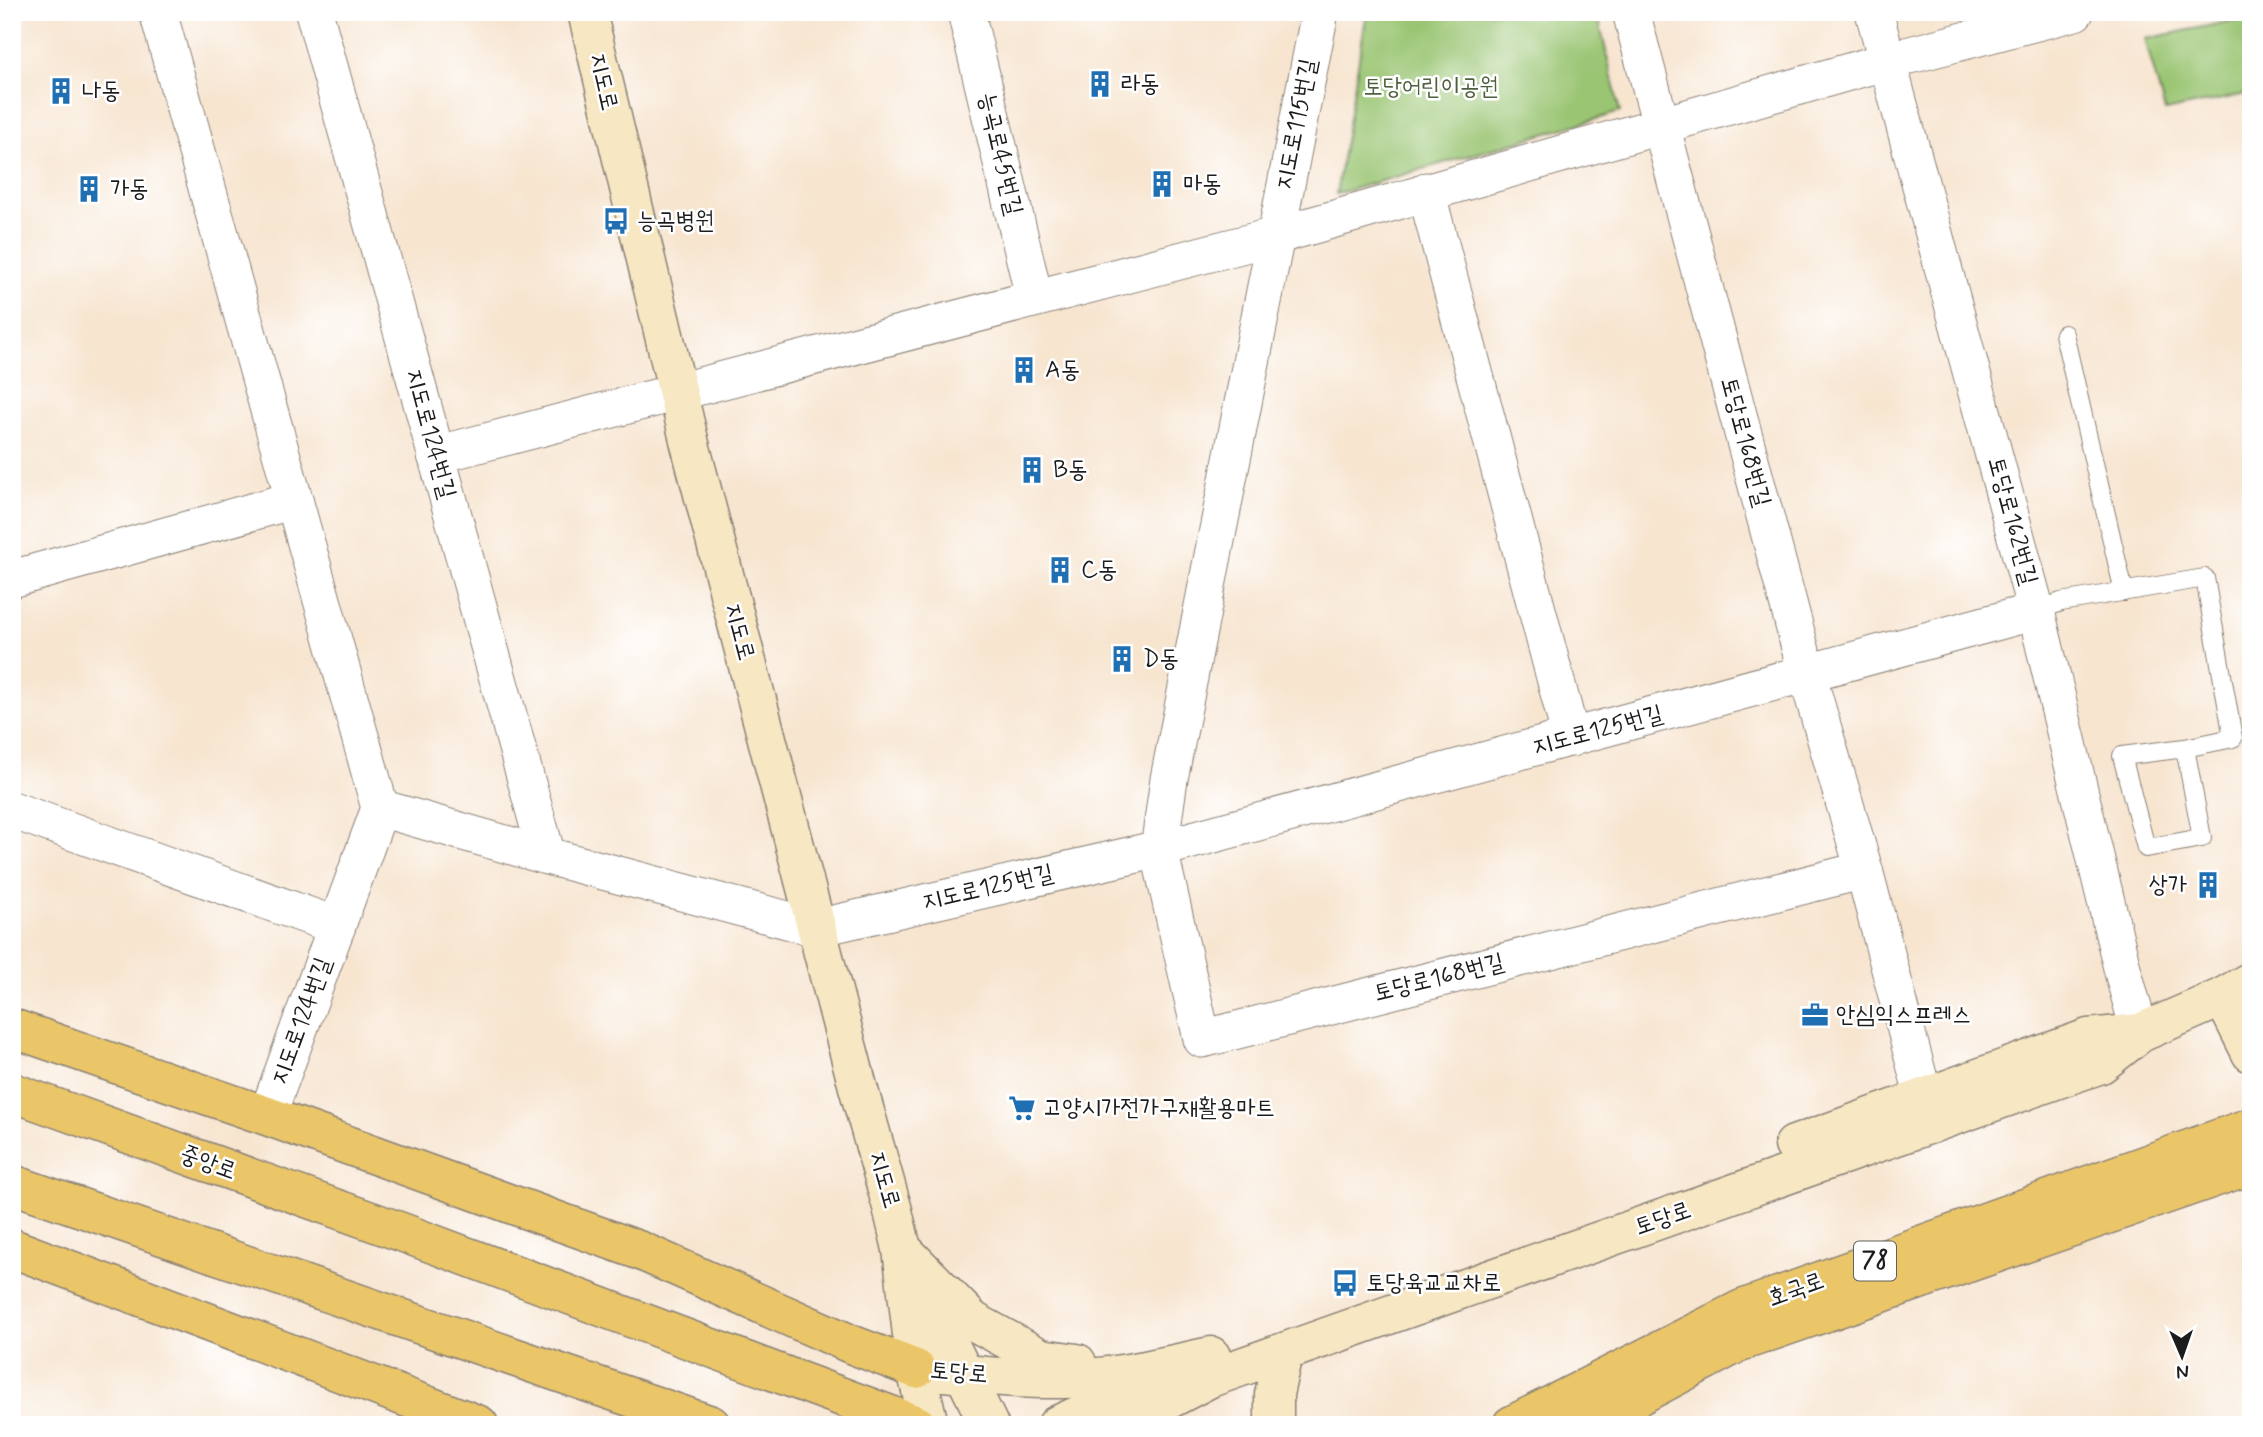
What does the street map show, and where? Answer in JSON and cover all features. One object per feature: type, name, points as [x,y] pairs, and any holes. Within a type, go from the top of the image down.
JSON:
[{"type":"main road","name":"지도로","points":[[587,12],[678,393],[902,1249],[916,1369],[929,1425]]},
{"type":"main road","name":"토당로","points":[[1056,1425],[1126,1398],[1211,1356],[1281,1328],[1524,1244],[1927,1112],[2102,1064],[2140,1033],[2237,989]]},
{"type":"main road","points":[[2237,989],[2251,1053]]},
{"type":"main road","points":[[12,1028],[267,1116],[641,1251],[853,1345],[916,1369]]},
{"type":"main road","name":"중앙로","points":[[12,1092],[404,1233],[917,1425]]},
{"type":"main road","name":"토당로","points":[[916,1369],[977,1399],[1058,1379],[1126,1398],[1179,1395],[1210,1378],[1283,1354],[1927,1112]]},
{"type":"main road","name":"호국로","points":[[1512,1425],[1742,1309],[2251,1127]]},
{"type":"main road","name":"호국로","points":[[1584,1425],[1740,1342],[2251,1165]]},
{"type":"main road","points":[[12,1184],[711,1425]]},
{"type":"main road","points":[[12,1248],[480,1425]]},
{"type":"main road","name":"지도로","points":[[902,1249],[977,1399]]},
{"type":"main road","points":[[902,1249],[973,1321],[1041,1358],[1126,1398]]},
{"type":"main road","points":[[1274,1425],[1274,1394],[1283,1354]]},
{"type":"street","points":[[158,12],[380,808],[817,928]]},
{"type":"street","name":"지도로124번길","points":[[314,12],[547,856]]},
{"type":"street","name":"능곡로45번길","points":[[966,12],[1034,297]]},
{"type":"street","name":"지도로115번길","points":[[1275,236],[1320,12]]},
{"type":"street","name":"토당로168번길","points":[[1631,12],[1927,1112]]},
{"type":"street","name":"토당로162번길","points":[[1874,12],[2036,611],[2140,1033]]},
{"type":"street","points":[[436,455],[1275,236],[2031,18],[2075,12]]},
{"type":"street","points":[[1426,191],[1572,738]]},
{"type":"street","points":[[1159,849],[1169,779],[1275,236]]},
{"type":"street","points":[[12,579],[294,500]]},
{"type":"street","name":"지도로125번길","points":[[817,928],[1159,849],[2036,611]]},
{"type":"street","name":"지도로124번길","points":[[267,1116],[380,808]]},
{"type":"street","name":"지도로124번길","points":[[12,810],[337,926]]},
{"type":"street","name":"토당로168번길","points":[[1159,849],[1202,1039],[1864,870]]},
{"type":"lane","points":[[2064,334],[2124,592]]},
{"type":"lane","points":[[2036,611],[2061,602],[2205,578],[2233,738],[2122,757],[2146,848],[2202,838],[2185,748]]},
{"type":"green space","name":"토당어린이공원","points":[[1367,12],[1597,12],[1620,112],[1336,194]]},
{"type":"green space","points":[[2251,17],[2251,93],[2165,111],[2145,39]]},
{"type":"place","name":"라동","points":[[1100,84]]},
{"type":"place","name":"나동","points":[[61,91]]},
{"type":"place","name":"마동","points":[[1162,184]]},
{"type":"place","name":"가동","points":[[89,189]]},
{"type":"place","name":"능곡병원","points":[[616,221]]},
{"type":"place","name":"A동","points":[[1024,370]]},
{"type":"place","name":"B동","points":[[1032,470]]},
{"type":"place","name":"C동","points":[[1060,570]]},
{"type":"place","name":"D동","points":[[1122,659]]},
{"type":"place","name":"상가","points":[[2208,885]]},
{"type":"place","name":"안심익스프레스","points":[[1815,1015]]},
{"type":"place","name":"고양시가전가구재활용마트","points":[[1022,1108]]},
{"type":"place","name":"토당육교교차로","points":[[1345,1283]]}]
